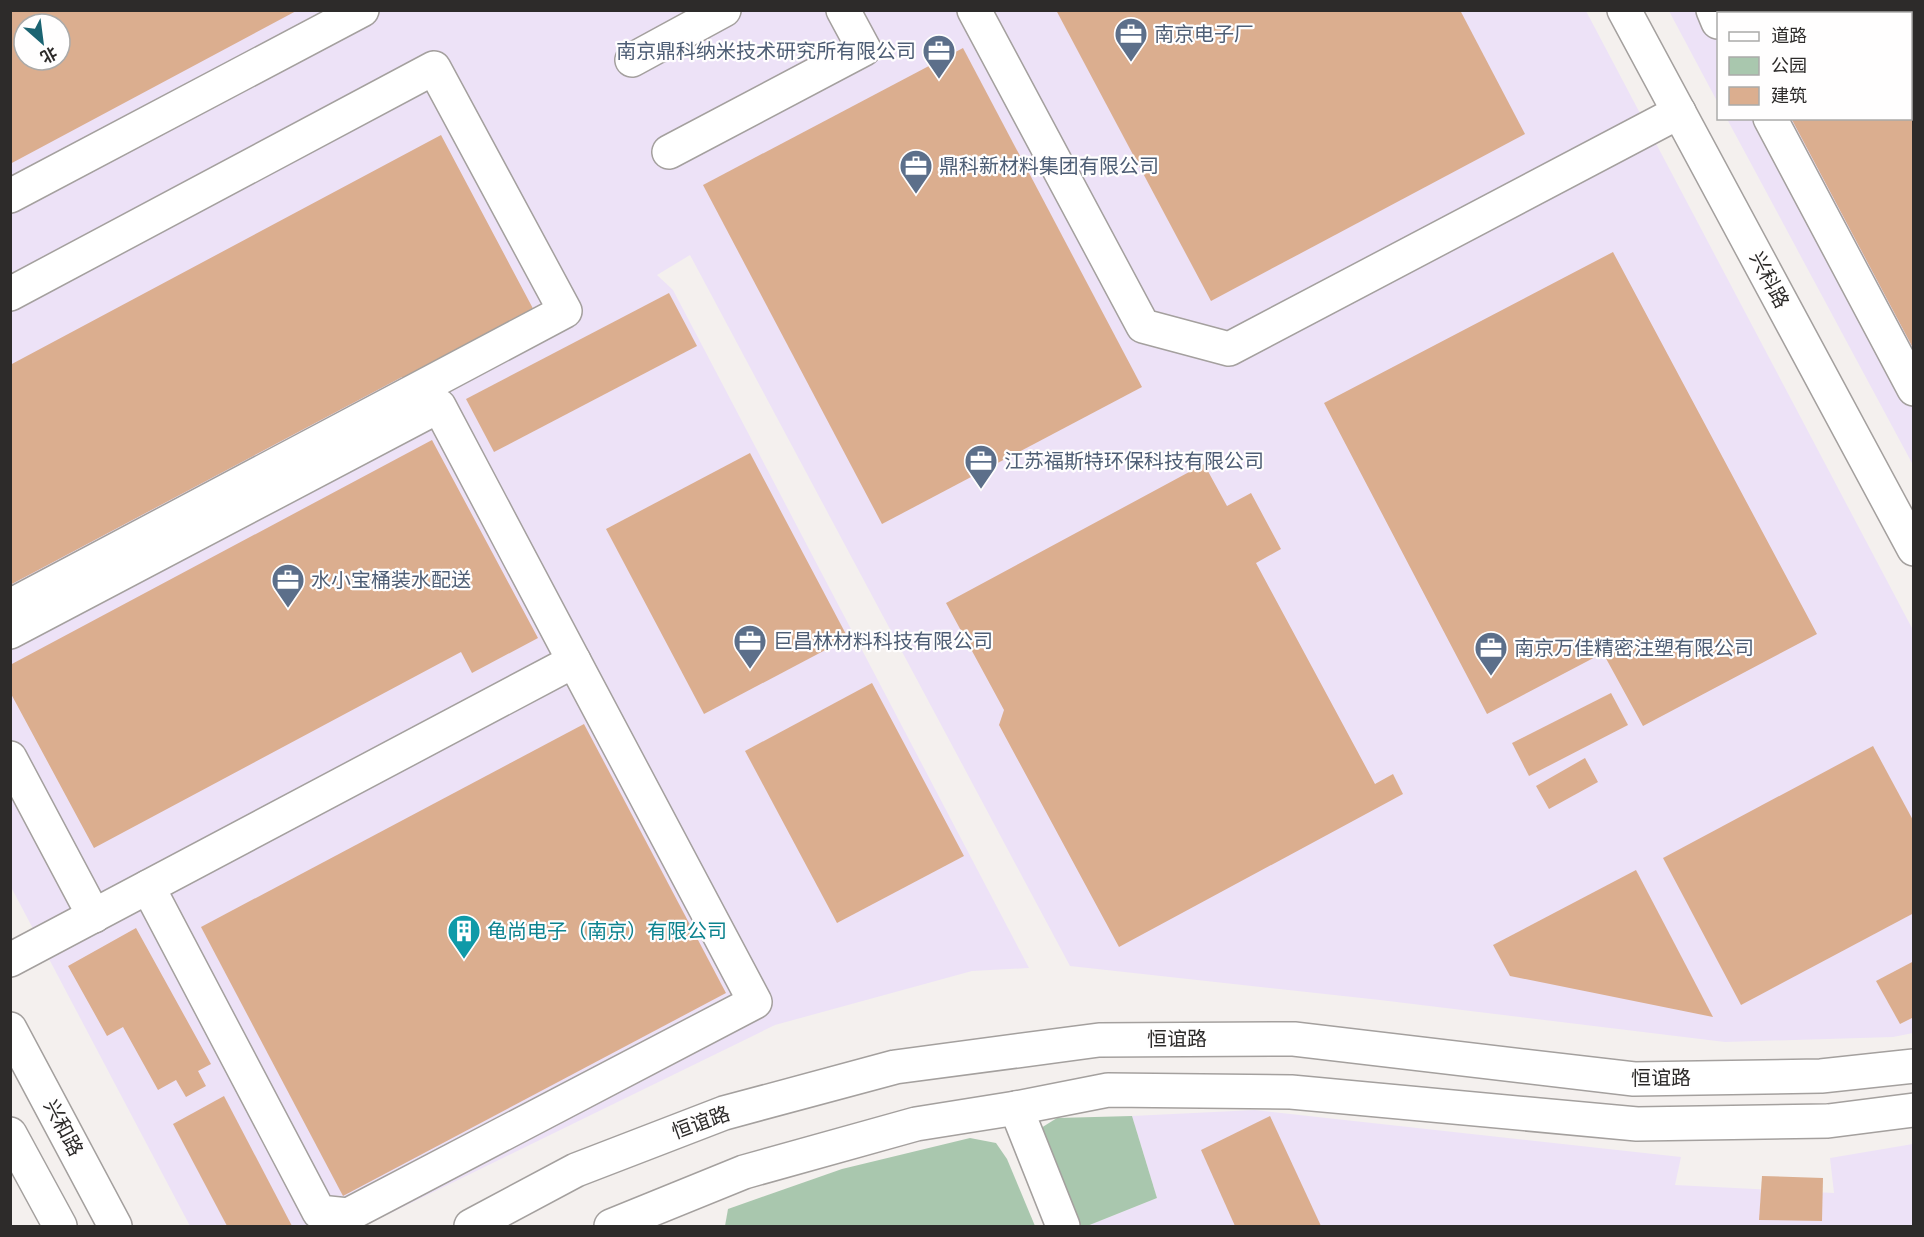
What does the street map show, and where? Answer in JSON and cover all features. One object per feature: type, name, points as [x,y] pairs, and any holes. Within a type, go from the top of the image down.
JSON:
[{"type":"main road","points":[[10,196],[362,10]]},
{"type":"main road","points":[[632,60],[724,10]]},
{"type":"main road","points":[[669,152],[864,49],[843,10]]},
{"type":"main road","points":[[974,10],[1143,326],[1229,349],[1679,112]]},
{"type":"main road","name":"兴科路","points":[[1624,10],[1914,549]]},
{"type":"main road","points":[[10,294],[434,68],[565,311],[10,606]]},
{"type":"main road","points":[[1771,120],[1914,389]]},
{"type":"main road","points":[[10,632],[439,406],[755,1002],[348,1215],[319,1212],[148,887]]},
{"type":"main road","points":[[10,960],[574,661]]},
{"type":"main road","points":[[10,758],[94,916]]},
{"type":"main road","name":"兴和路","points":[[10,1029],[115,1227]]},
{"type":"main road","name":"恒谊路","points":[[471,1227],[576,1170],[724,1113],[895,1067],[1099,1040],[1294,1039],[1634,1079],[1821,1076],[1914,1066]]},
{"type":"main road","points":[[611,1227],[645,1220],[756,1169],[916,1124],[1107,1090],[1291,1092],[1637,1124],[1828,1121],[1914,1110]]},
{"type":"main road","points":[[1016,1108],[1063,1227]]},
{"type":"main road","points":[[10,1134],[60,1227]]},
{"type":"shaded area","points":[[10,11],[1586,11],[1913,630],[1913,1033],[1893,1037],[1725,1042],[1380,1000],[1070,966],[690,255],[657,275],[673,290],[1029,968],[972,971],[775,1025],[364,1226],[190,1226],[11,887]]},
{"type":"shaded area","points":[[1669,11],[1913,11],[1913,465],[1728,120],[1912,120],[1912,12],[1717,12],[1717,101]]},
{"type":"shaded area","points":[[1255,1110],[1681,1157],[1675,1185],[1834,1193],[1830,1158],[1913,1144],[1913,1226],[1087,1226],[1157,1198],[1132,1116]]},
{"type":"green space","points":[[1132,1116],[1157,1198],[1087,1226],[1071,1226],[1041,1128],[1057,1118]]},
{"type":"green space","points":[[970,1138],[996,1143],[1007,1159],[1035,1226],[725,1226],[728,1209],[842,1169]]},
{"type":"building","points":[[10,10],[298,10],[10,164]]},
{"type":"building","points":[[1056,10],[1460,10],[1525,134],[1211,301]]},
{"type":"building","points":[[1734,10],[1914,10],[1914,350],[1792,120],[1912,120],[1912,12],[1734,12]]},
{"type":"building","points":[[963,48],[1142,387],[882,524],[703,185]]},
{"type":"building","points":[[441,135],[538,318],[408,388],[402,377],[10,585],[10,365]]},
{"type":"building","points":[[1613,252],[1817,634],[1643,726],[1603,653],[1487,714],[1324,403]]},
{"type":"building","points":[[669,293],[697,346],[494,452],[466,399]]},
{"type":"building","points":[[432,440],[538,638],[472,673],[461,652],[94,848],[10,692],[10,665]]},
{"type":"building","points":[[750,453],[848,638],[704,714],[606,529]]},
{"type":"building","points":[[1204,464],[1227,506],[1251,493],[1281,549],[1256,563],[1375,784],[1393,774],[1403,794],[1119,947],[999,725],[1004,710],[946,603]]},
{"type":"building","points":[[872,683],[964,856],[837,923],[745,751]]},
{"type":"building","points":[[1611,693],[1628,725],[1529,776],[1512,743]]},
{"type":"building","name":"龟尚电子（南京）有限公司","points":[[584,724],[726,993],[343,1196],[201,927]]},
{"type":"building","points":[[1873,746],[1914,822],[1914,913],[1741,1005],[1663,858]]},
{"type":"building","points":[[1585,758],[1598,782],[1549,809],[1536,786]]},
{"type":"building","points":[[1636,870],[1713,1017],[1510,976],[1493,945]]},
{"type":"building","points":[[136,928],[211,1064],[198,1071],[206,1086],[186,1097],[176,1080],[158,1090],[123,1027],[107,1036],[68,966]]},
{"type":"building","points":[[1914,961],[1914,1017],[1900,1024],[1876,981]]},
{"type":"building","points":[[224,1096],[292,1226],[227,1226],[173,1124]]},
{"type":"building","points":[[1270,1116],[1321,1226],[1235,1226],[1201,1150]]},
{"type":"building","points":[[1762,1176],[1823,1178],[1822,1221],[1759,1220]]},
{"type":"place","name":"南京电子厂","points":[[1131,63]]},
{"type":"place","name":"南京鼎科纳米技术研究所有限公司","points":[[939,80]]},
{"type":"place","name":"鼎科新材料集团有限公司","points":[[916,195]]},
{"type":"place","name":"江苏福斯特环保科技有限公司","points":[[981,490]]},
{"type":"place","name":"水小宝桶装水配送","points":[[288,609]]},
{"type":"place","name":"巨昌林材料科技有限公司","points":[[750,670]]},
{"type":"place","name":"南京万佳精密注塑有限公司","points":[[1491,677]]},
{"type":"place","name":"龟尚电子（南京）有限公司","points":[[464,960]]}]
